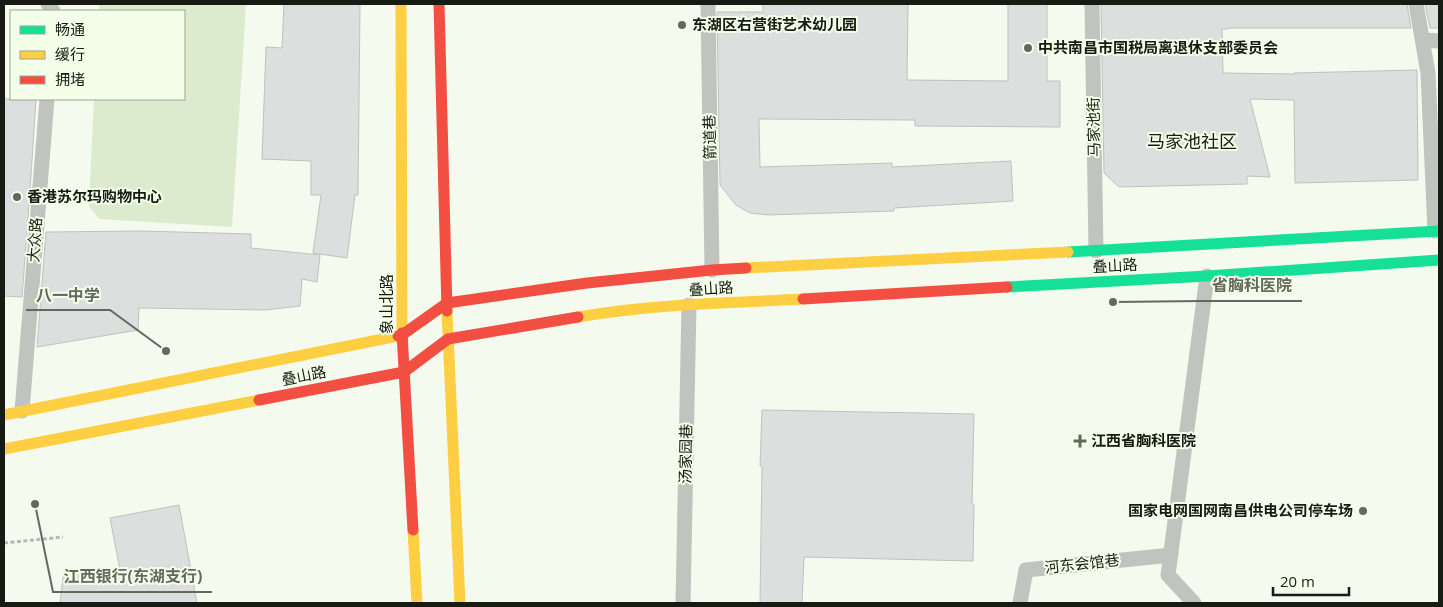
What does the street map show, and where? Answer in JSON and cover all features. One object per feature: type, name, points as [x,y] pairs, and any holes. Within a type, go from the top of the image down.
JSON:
[{"type":"main road","name":"象山北路","points":[[401,4],[402,335],[417,603]]},
{"type":"main road","points":[[439,4],[448,340],[460,603]]},
{"type":"main road","name":"叠山路","points":[[4,415],[402,335],[447,303],[586,283],[712,270],[1096,251],[1437,231]]},
{"type":"main road","name":"叠山路","points":[[4,449],[404,372],[448,340],[600,313],[689,305],[1207,276],[1439,260]]},
{"type":"lane","name":"箭道巷","points":[[708,4],[712,270]]},
{"type":"lane","name":"马家池街","points":[[1092,4],[1096,251]]},
{"type":"lane","points":[[1416,4],[1428,73],[1437,231]]},
{"type":"lane","points":[[1423,40],[1439,41]]},
{"type":"lane","name":"大众路","points":[[22,411],[46,100]]},
{"type":"lane","points":[[1194,603],[1168,575],[1207,276]]},
{"type":"lane","name":"汤家园巷","points":[[683,603],[689,305]]},
{"type":"lane","name":"河东会馆巷","points":[[1020,603],[1026,570],[1171,555]]},
{"type":"path","points":[[4,543],[63,537]]},
{"type":"green space","points":[[99,4],[246,4],[232,227],[99,219],[89,206],[94,100],[185,100],[185,10],[99,10]]},
{"type":"building","points":[[284,4],[360,4],[358,195],[355,195],[347,258],[313,253],[321,195],[311,195],[311,161],[262,159],[266,47],[282,48]]},
{"type":"building","points":[[763,4],[908,4],[907,80],[1008,81],[1008,4],[1047,4],[1047,81],[1060,81],[1060,127],[915,126],[915,120],[759,119],[760,167],[892,163],[892,167],[1011,161],[1013,201],[894,208],[894,211],[768,215],[750,213],[736,205],[720,185],[717,12],[763,12]]},
{"type":"building","points":[[1101,4],[1407,4],[1411,28],[1222,29],[1223,73],[1294,74],[1417,70],[1418,180],[1295,183],[1294,100],[1250,99],[1270,177],[1247,176],[1247,184],[1119,187],[1104,173]]},
{"type":"building","points":[[1425,4],[1439,4],[1439,28],[1430,28]]},
{"type":"building","name":"香港苏尔玛购物中心","points":[[4,99],[36,100],[22,297],[4,296]]},
{"type":"building","points":[[141,231],[251,234],[251,248],[320,255],[317,282],[302,279],[300,306],[265,310],[139,308],[138,330],[37,347],[46,232]]},
{"type":"building","points":[[762,410],[974,414],[973,561],[804,557],[802,603],[760,603]]},
{"type":"building","points":[[179,505],[197,603],[60,603],[64,569],[121,575],[110,518]]},
{"type":"traffic: fast","points":[[1068,252],[1439,231]]},
{"type":"traffic: fast","points":[[1007,287],[1439,260]]},
{"type":"traffic: slow","points":[[401,4],[402,333]]},
{"type":"traffic: slow","points":[[746,268],[1068,252]]},
{"type":"traffic: slow","points":[[578,317],[634,309],[803,299]]},
{"type":"traffic: slow","points":[[447,311],[460,603]]},
{"type":"traffic: slow","points":[[4,415],[398,336]]},
{"type":"traffic: slow","points":[[4,449],[259,400]]},
{"type":"traffic: slow","points":[[413,530],[417,603]]},
{"type":"traffic: jam","points":[[439,4],[447,311]]},
{"type":"traffic: jam","points":[[398,336],[447,303],[587,283],[746,268]]},
{"type":"traffic: jam","points":[[803,299],[1007,287]]},
{"type":"traffic: jam","points":[[259,400],[404,372],[448,339],[578,317]]},
{"type":"traffic: jam","points":[[402,333],[413,530]]},
{"type":"place","name":"东湖区右营街艺术幼儿园","points":[[682,25]]},
{"type":"place","name":"中共南昌市国税局离退休支部委员会","points":[[1028,48]]},
{"type":"place","name":"香港苏尔玛购物中心","points":[[17,197]]},
{"type":"place","name":"省胸科医院","points":[[1113,302]]},
{"type":"place","name":"八一中学","points":[[166,351]]},
{"type":"place","name":"江西省胸科医院","points":[[1080,441]]},
{"type":"place","name":"江西银行(东湖支行)","points":[[35,504]]},
{"type":"place","name":"国家电网国网南昌供电公司停车场","points":[[1363,511]]},
{"type":"district","name":"马家池社区","points":[[1192,142]]}]
